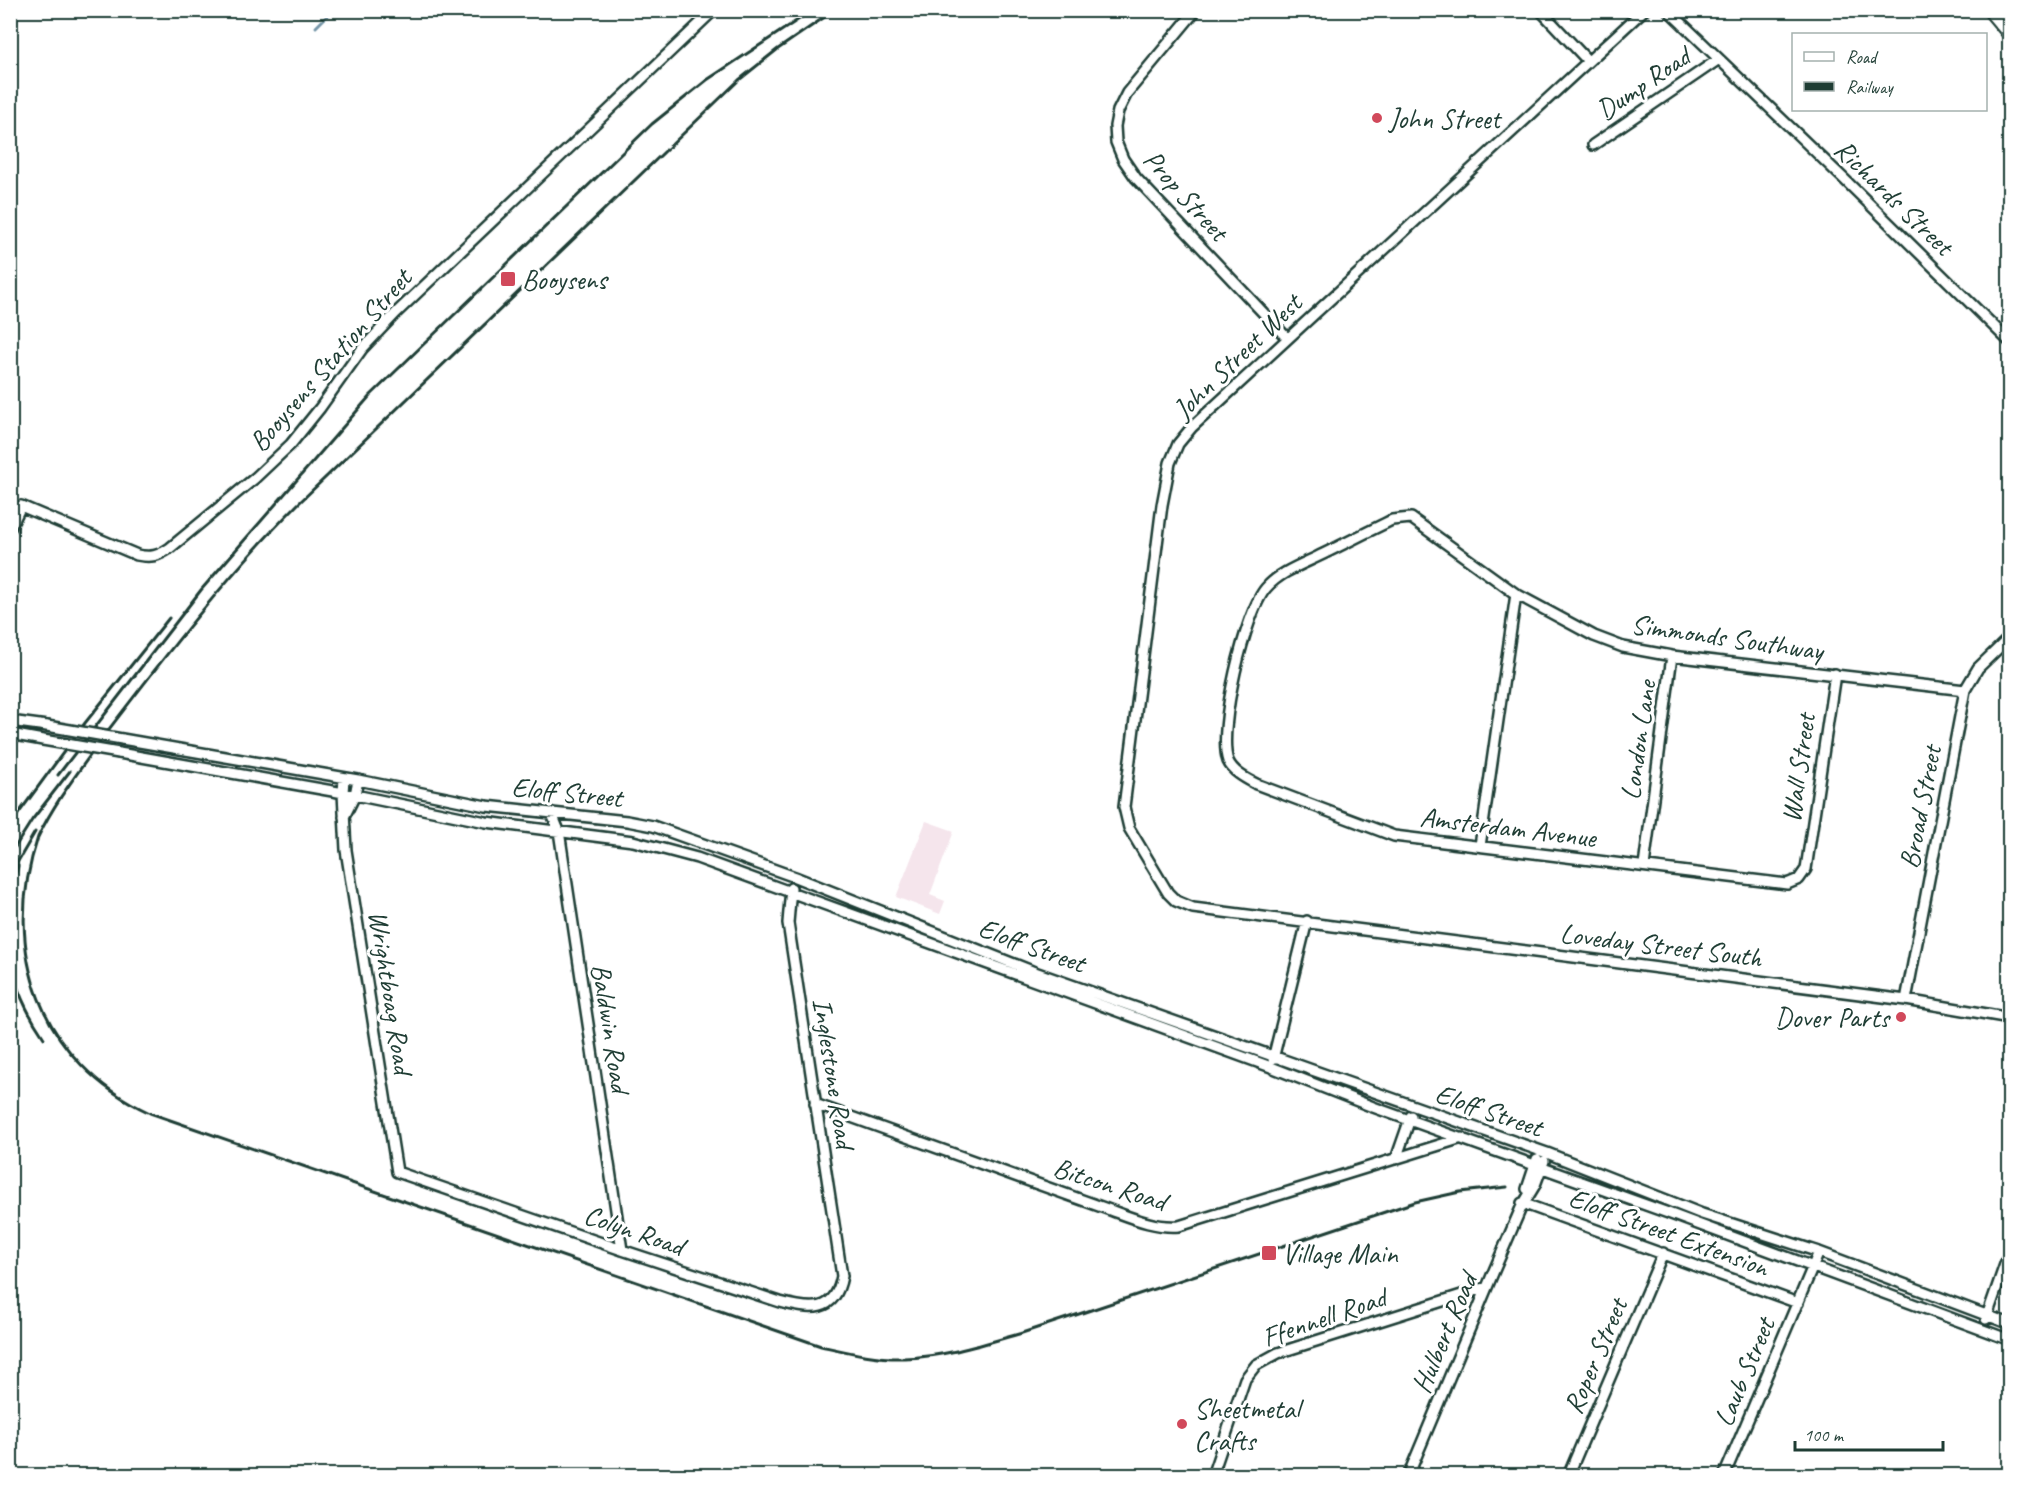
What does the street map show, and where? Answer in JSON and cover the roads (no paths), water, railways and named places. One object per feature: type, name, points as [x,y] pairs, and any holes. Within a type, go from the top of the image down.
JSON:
[{"type":"main road","points":[[1989,10],[2010,36]]},
{"type":"street","name":"Booysens Station Street","points":[[10,528],[21,506],[137,555],[150,557],[160,555],[170,548],[279,456],[320,408],[362,349],[396,313],[714,10]]},
{"type":"street","name":"Prop Street","points":[[1196,10],[1127,93],[1118,111],[1115,126],[1116,142],[1123,159],[1136,178],[1287,338]]},
{"type":"street","points":[[1540,10],[1588,61]]},
{"type":"street","name":"John Street West","points":[[1307,921],[1205,910],[1184,905],[1168,892],[1129,828],[1124,807],[1162,505],[1170,463],[1178,444],[1192,427],[1644,10]]},
{"type":"street","name":"Richards Street","points":[[1668,10],[2010,342]]},
{"type":"street","name":"Dump Road","points":[[1593,145],[1719,59]]},
{"type":"street","name":"Simmonds Southway","points":[[1225,748],[1236,663],[1253,614],[1266,589],[1277,578],[1392,520],[1411,518],[1516,594],[1609,643],[1672,656],[1965,690]]},
{"type":"street","points":[[1480,846],[1516,594]]},
{"type":"street","name":"Broad Street","points":[[1906,1000],[1965,690],[1978,668],[2010,637]]},
{"type":"street","name":"London Lane","points":[[1644,866],[1672,656]]},
{"type":"street","name":"Wall Street","points":[[1806,869],[1835,674]]},
{"type":"street","name":"Eloff Street","points":[[10,721],[358,780],[486,806],[627,821],[653,826],[795,877],[1055,978],[1414,1108],[1543,1152],[1672,1202],[1819,1252],[2010,1324]]},
{"type":"street","name":"Eloff Street","points":[[10,734],[355,795],[486,822],[633,841],[658,847],[790,891],[2010,1340]]},
{"type":"street","name":"Amsterdam Avenue","points":[[1225,748],[1232,768],[1242,777],[1394,836],[1782,884],[1792,883],[1799,879],[1806,869]]},
{"type":"street","points":[[190,766],[193,752]]},
{"type":"street","name":"Wrightboag Road","points":[[344,778],[343,819],[350,882],[397,1172]]},
{"type":"street","points":[[343,819],[355,795],[358,780]]},
{"type":"street","points":[[443,813],[445,797]]},
{"type":"street","name":"Baldwin Road","points":[[552,814],[559,831],[622,1250]]},
{"type":"street","name":"Inglestone Road","points":[[795,877],[790,891],[788,922],[842,1276]]},
{"type":"street","points":[[1271,1067],[1307,921]]},
{"type":"street","name":"Loveday Street South","points":[[1307,921],[1906,1000],[2010,1018]]},
{"type":"street","points":[[934,945],[938,934]]},
{"type":"street","points":[[1051,988],[1055,978]]},
{"type":"street","name":"Bitcon Road","points":[[815,1104],[1110,1210],[1168,1227],[1179,1226],[1462,1138]]},
{"type":"street","points":[[1396,1159],[1414,1108]]},
{"type":"street","name":"Hulbert Road","points":[[1408,1476],[1523,1205],[1543,1152]]},
{"type":"street","name":"Colyn Road","points":[[397,1172],[622,1250],[801,1307],[815,1308],[827,1304],[840,1288],[842,1276]]},
{"type":"street","points":[[1668,1213],[1672,1202]]},
{"type":"street","name":"Eloff Street Extension","points":[[1523,1205],[1798,1303]]},
{"type":"street","points":[[1982,1330],[2010,1250]]},
{"type":"street","name":"Laub Street","points":[[1724,1476],[1819,1252]]},
{"type":"street","name":"Roper Street","points":[[1568,1476],[1663,1253]]},
{"type":"street","name":"Ffennell Road","points":[[1212,1476],[1245,1379],[1256,1365],[1278,1353],[1487,1287]]},
{"type":"waterway","points":[[316,27],[333,10]]},
{"type":"railway","points":[[58,775],[201,590],[370,396],[652,124],[707,80],[813,10]]},
{"type":"railway","points":[[103,737],[222,587],[299,503],[739,80],[778,49],[835,10]]},
{"type":"railway","points":[[10,825],[85,723],[169,618]]},
{"type":"railway","points":[[108,730],[45,823],[38,837],[27,880],[24,921],[28,961],[39,999],[57,1034],[81,1065],[112,1091],[150,1113],[821,1346],[862,1355],[894,1358],[919,1357],[964,1349],[1022,1333],[1415,1202],[1460,1192],[1507,1187]]},
{"type":"railway","points":[[10,855],[32,820],[70,771]]},
{"type":"railway","points":[[10,875],[35,832]]},
{"type":"railway","points":[[10,898],[18,866]]},
{"type":"railway","points":[[10,957],[22,999],[44,1038]]},
{"type":"place","name":"John Street","points":[[1377,118]]},
{"type":"place","name":"Booysens","points":[[508,279]]},
{"type":"place","name":"Dover Parts","points":[[1901,1017]]},
{"type":"place","name":"Village Main","points":[[1269,1253]]},
{"type":"place","name":"Sheetmetal Crafts","points":[[1182,1424]]}]
